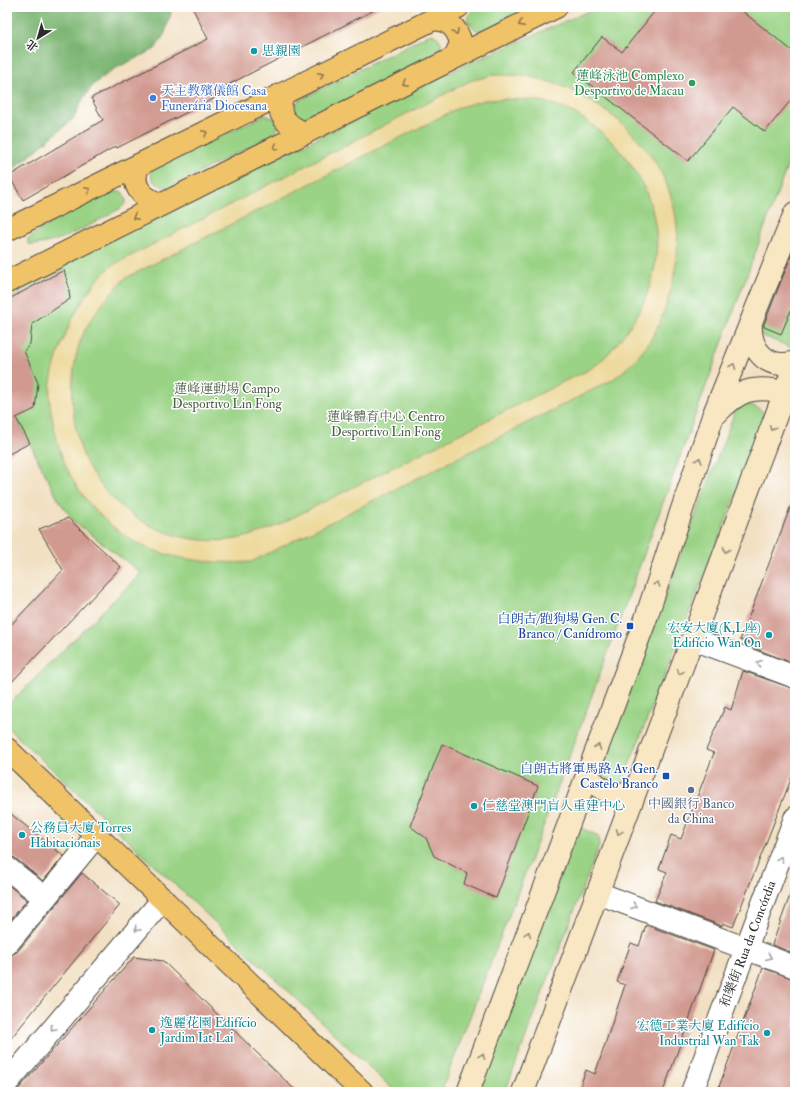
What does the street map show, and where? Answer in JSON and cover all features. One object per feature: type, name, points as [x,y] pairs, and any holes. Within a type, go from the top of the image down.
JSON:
[{"type":"main road","points":[[7,230],[458,7]]},
{"type":"main road","points":[[7,282],[160,204],[556,7]]},
{"type":"main road","points":[[434,19],[446,21],[455,29],[461,43],[455,57]]},
{"type":"main road","points":[[284,94],[280,104],[282,117],[294,129],[305,133]]},
{"type":"main road","points":[[139,165],[135,178],[139,189],[147,199],[160,204]]},
{"type":"main road","points":[[7,239],[53,207]]},
{"type":"main road","points":[[468,1092],[645,621],[713,416],[795,213]]},
{"type":"main road","points":[[7,270],[76,248]]},
{"type":"main road","points":[[751,323],[750,334],[753,344],[759,353],[767,360],[777,363],[788,364],[795,362]]},
{"type":"main road","points":[[523,1092],[693,638],[790,393],[795,365]]},
{"type":"main road","points":[[713,416],[729,399],[746,390],[766,388],[790,393]]},
{"type":"main road","points":[[7,749],[362,1092]]},
{"type":"main road","points":[[587,775],[603,791],[613,795],[635,792]]},
{"type":"street","points":[[693,638],[795,677]]},
{"type":"street","name":"和樂街 Rua da Concórdia","points":[[692,1092],[795,818]]},
{"type":"street","points":[[7,944],[97,835]]},
{"type":"street","points":[[7,868],[45,898]]},
{"type":"street","points":[[598,893],[795,967]]},
{"type":"street","points":[[7,1083],[163,899]]},
{"type":"green space","points":[[7,7],[170,7],[171,13],[165,33],[155,49],[114,69],[94,84],[82,100],[74,118],[7,175]]},
{"type":"green space","points":[[479,7],[535,7],[487,29],[477,31],[467,21],[469,14]]},
{"type":"green space","name":"蓮峰體育中心 Centro Desportivo Lin Fong","points":[[598,7],[795,7],[795,145],[551,806],[441,1092],[396,1092],[7,727],[7,706],[141,573],[75,522],[59,501],[7,399],[7,291],[467,64]]},
{"type":"green space","points":[[433,34],[440,40],[441,43],[441,48],[437,53],[311,119],[304,120],[294,113],[294,107],[299,100],[428,35]]},
{"type":"green space","points":[[265,115],[275,119],[278,127],[275,134],[172,186],[163,187],[153,181],[151,174],[154,168]]},
{"type":"green space","points":[[113,191],[122,192],[126,199],[126,203],[121,208],[89,226],[66,236],[43,243],[31,245],[28,243],[28,239],[48,225]]},
{"type":"green space","points":[[795,237],[795,342],[793,348],[758,334]]},
{"type":"green space","points":[[746,403],[760,409],[767,417],[621,785],[597,775],[737,406]]},
{"type":"green space","points":[[581,828],[599,838],[599,846],[505,1092],[478,1092],[577,829]]},
{"type":"sand","points":[[493,75],[519,76],[544,80],[571,90],[603,109],[625,126],[643,145],[657,165],[668,187],[675,211],[678,236],[676,261],[667,303],[657,329],[643,351],[612,380],[251,562],[192,560],[176,557],[147,548],[119,531],[92,506],[70,475],[57,440],[50,406],[51,382],[60,347],[75,314],[93,285],[111,266],[470,81]],"holes":[[[484,100],[533,100],[558,106],[584,119],[592,125],[614,144],[631,165],[643,186],[652,209],[656,232],[656,256],[652,280],[643,303],[630,326],[605,357],[583,373],[274,527],[250,536],[214,541],[193,539],[153,527],[118,504],[103,488],[83,456],[75,423],[72,388],[78,348],[85,330],[98,310],[124,279],[460,107]]]},
{"type":"building","points":[[192,7],[380,7],[212,93],[215,98],[117,148],[116,146],[23,200],[9,176],[103,120],[91,98],[208,39]]},
{"type":"building","name":"蓮峰泳池 Complexo Desportivo de Macau","points":[[658,7],[737,7],[795,53],[795,95],[765,132],[733,107],[688,161],[574,72],[602,37],[622,52]]},
{"type":"building","points":[[795,246],[795,301],[781,334],[764,327],[764,324]]},
{"type":"building","points":[[64,270],[70,299],[32,324],[30,344],[24,351],[38,383],[35,409],[16,418],[30,443],[7,455],[7,300]]},
{"type":"building","points":[[793,500],[795,501],[795,664],[751,647],[752,644],[740,640]]},
{"type":"building","points":[[68,518],[121,567],[7,687],[7,629],[63,570],[39,529]]},
{"type":"building","points":[[743,671],[795,689],[795,769],[733,927],[723,923],[722,926],[655,901],[667,872],[659,869],[671,835],[681,839],[714,753],[706,750],[725,707],[731,710]]},
{"type":"building","name":"仁慈堂澳門盲人重建中心","points":[[442,744],[538,786],[496,898],[464,884],[467,873],[434,856],[426,838],[410,826]]},
{"type":"building","name":"公務員大廈 Torres Habitacionais","points":[[7,811],[64,856],[43,881],[15,858],[7,856]]},
{"type":"building","points":[[82,873],[120,905],[7,1043],[7,956],[17,952]]},
{"type":"building","points":[[7,884],[27,900],[7,924]]},
{"type":"building","points":[[793,887],[795,888],[795,954],[772,945]]},
{"type":"building","points":[[646,925],[714,950],[663,1092],[578,1092],[586,1070],[595,1074],[625,985],[617,982],[631,943],[639,946]]},
{"type":"building","name":"逸麗花園 Edifício Jardim Iat Lai","points":[[134,957],[163,961],[297,1092],[16,1092]]},
{"type":"building","name":"宏德工業大廈 Edifício Industrial Wan Tak","points":[[763,968],[795,979],[795,1092],[717,1092]]},
{"type":"place","name":"思親園","points":[[254,51]]},
{"type":"place","name":"蓮峰泳池 Complexo Desportivo de Macau","points":[[692,83]]},
{"type":"place","name":"天主教殯儀館 Casa Funerária Diocesana","points":[[153,98]]},
{"type":"place","name":"白朗古/跑狗場 Gen. C. Branco / Canídromo","points":[[630,626]]},
{"type":"place","name":"宏安大廈(K,L座) Edifício Wan On","points":[[769,635]]},
{"type":"place","name":"白朗古將軍馬路 Av. Gen. Castelo Branco","points":[[666,776]]},
{"type":"place","name":"中國銀行 Banco da China","points":[[691,790]]},
{"type":"place","name":"仁慈堂澳門盲人重建中心","points":[[474,806]]},
{"type":"place","name":"公務員大廈 Torres Habitacionais","points":[[22,835]]},
{"type":"place","name":"逸麗花園 Edifício Jardim Iat Lai","points":[[152,1030]]},
{"type":"place","name":"宏德工業大廈 Edifício Industrial Wan Tak","points":[[767,1033]]},
{"type":"park label","name":"蓮峰運動場 Campo Desportivo Lin Fong","points":[[227,396]]}]
